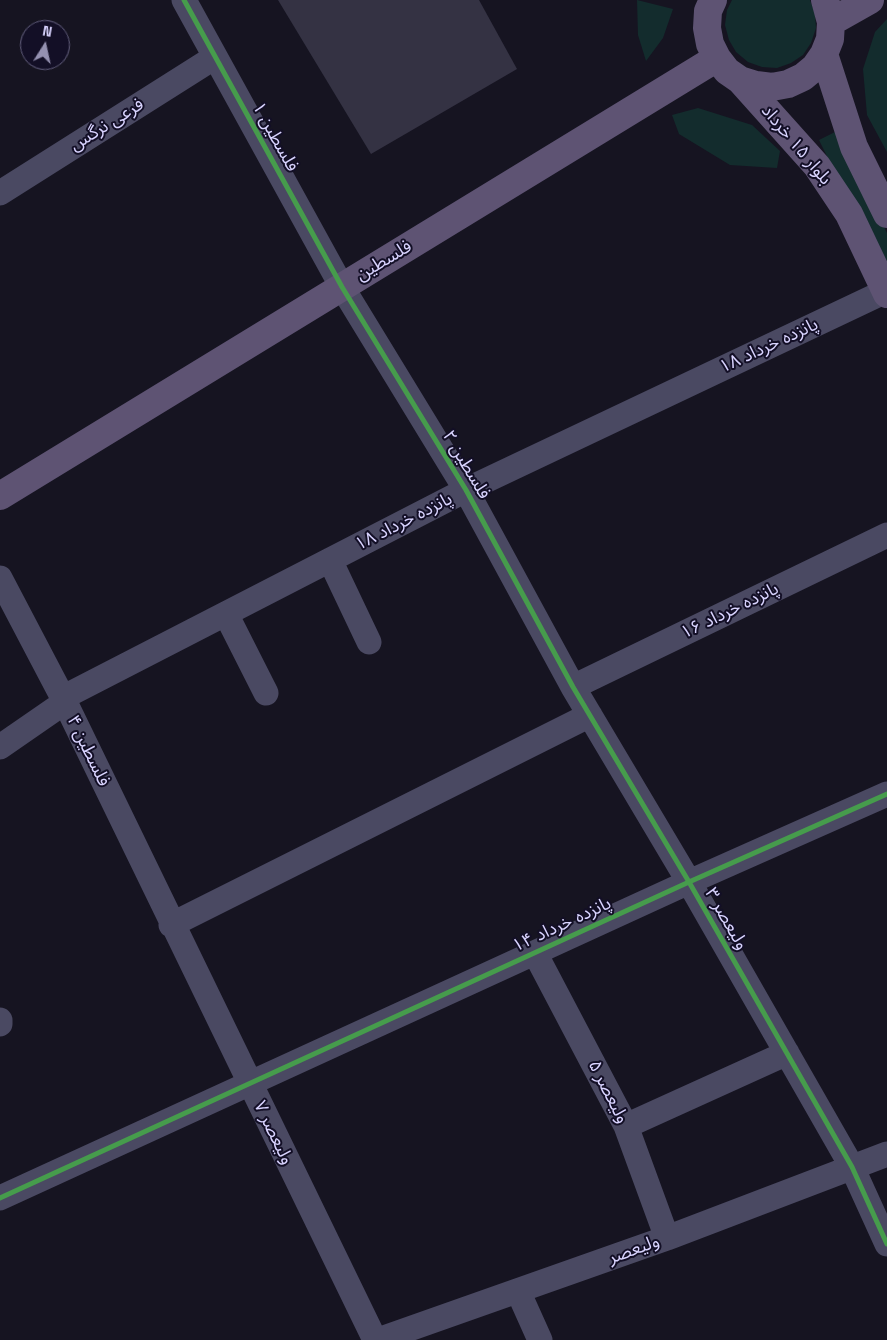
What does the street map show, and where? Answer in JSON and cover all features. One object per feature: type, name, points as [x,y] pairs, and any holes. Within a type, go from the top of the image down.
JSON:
[{"type":"main road","points":[[713,0],[708,12],[707,28],[710,44],[717,58]]},
{"type":"main road","points":[[740,80],[764,86],[788,84],[803,77],[815,67],[824,54],[830,39],[828,11],[870,0]]},
{"type":"main road","points":[[824,54],[854,148],[887,214]]},
{"type":"main road","name":"بلوار ۱۵ خرداد","points":[[717,58],[727,71],[740,80],[817,166],[849,214],[886,292]]},
{"type":"main road","name":"فلسطین","points":[[0,496],[717,58]]},
{"type":"street","name":"فلسطین ۱","points":[[184,0],[342,287]]},
{"type":"street","name":"فرعی نرگس","points":[[0,193],[215,57]]},
{"type":"street","name":"فلسطین ۲","points":[[342,287],[466,490],[573,687]]},
{"type":"street","name":"پانزده خرداد ۱۸","points":[[0,747],[64,700],[466,490],[886,292]]},
{"type":"street","name":"پانزده خرداد ۱۶","points":[[573,687],[887,535]]},
{"type":"street","points":[[330,560],[369,642]]},
{"type":"street","name":"فلسطین ۴","points":[[0,578],[64,700],[172,925]]},
{"type":"street","points":[[226,614],[266,693]]},
{"type":"street","name":"ولیعصر ۳","points":[[573,687],[689,882],[852,1167],[887,1244]]},
{"type":"street","points":[[172,925],[590,715]]},
{"type":"street","name":"پانزده خرداد ۱۴","points":[[0,1198],[689,882],[887,794]]},
{"type":"street","name":"ولیعصر ۷","points":[[172,925],[377,1340]]},
{"type":"street","name":"ولیعصر ۵","points":[[535,953],[626,1126],[667,1238]]},
{"type":"street","points":[[626,1126],[787,1053]]},
{"type":"street","name":"ولیعصر","points":[[377,1340],[667,1238],[887,1154]]},
{"type":"street","points":[[518,1291],[540,1340]]},
{"type":"green space","points":[[637,0],[673,9],[663,38],[646,61],[638,35]]},
{"type":"green space","points":[[732,0],[810,0],[815,14],[816,28],[811,43],[803,55],[791,63],[777,68],[762,67],[748,62],[736,52],[729,40],[725,25],[727,10]]},
{"type":"green space","points":[[887,19],[887,152],[867,115],[863,69],[875,32]]},
{"type":"green space","points":[[698,108],[752,125],[780,151],[777,168],[730,165],[679,134],[672,115]]},
{"type":"green space","points":[[837,131],[887,233],[887,278],[819,140]]},
{"type":"building","points":[[278,0],[479,0],[517,69],[371,154]]},
{"type":"cycle path","points":[[184,0],[342,287],[466,490],[573,687],[689,882],[852,1167],[887,1244]]},
{"type":"cycle path","points":[[0,1198],[689,882],[887,794]]}]
